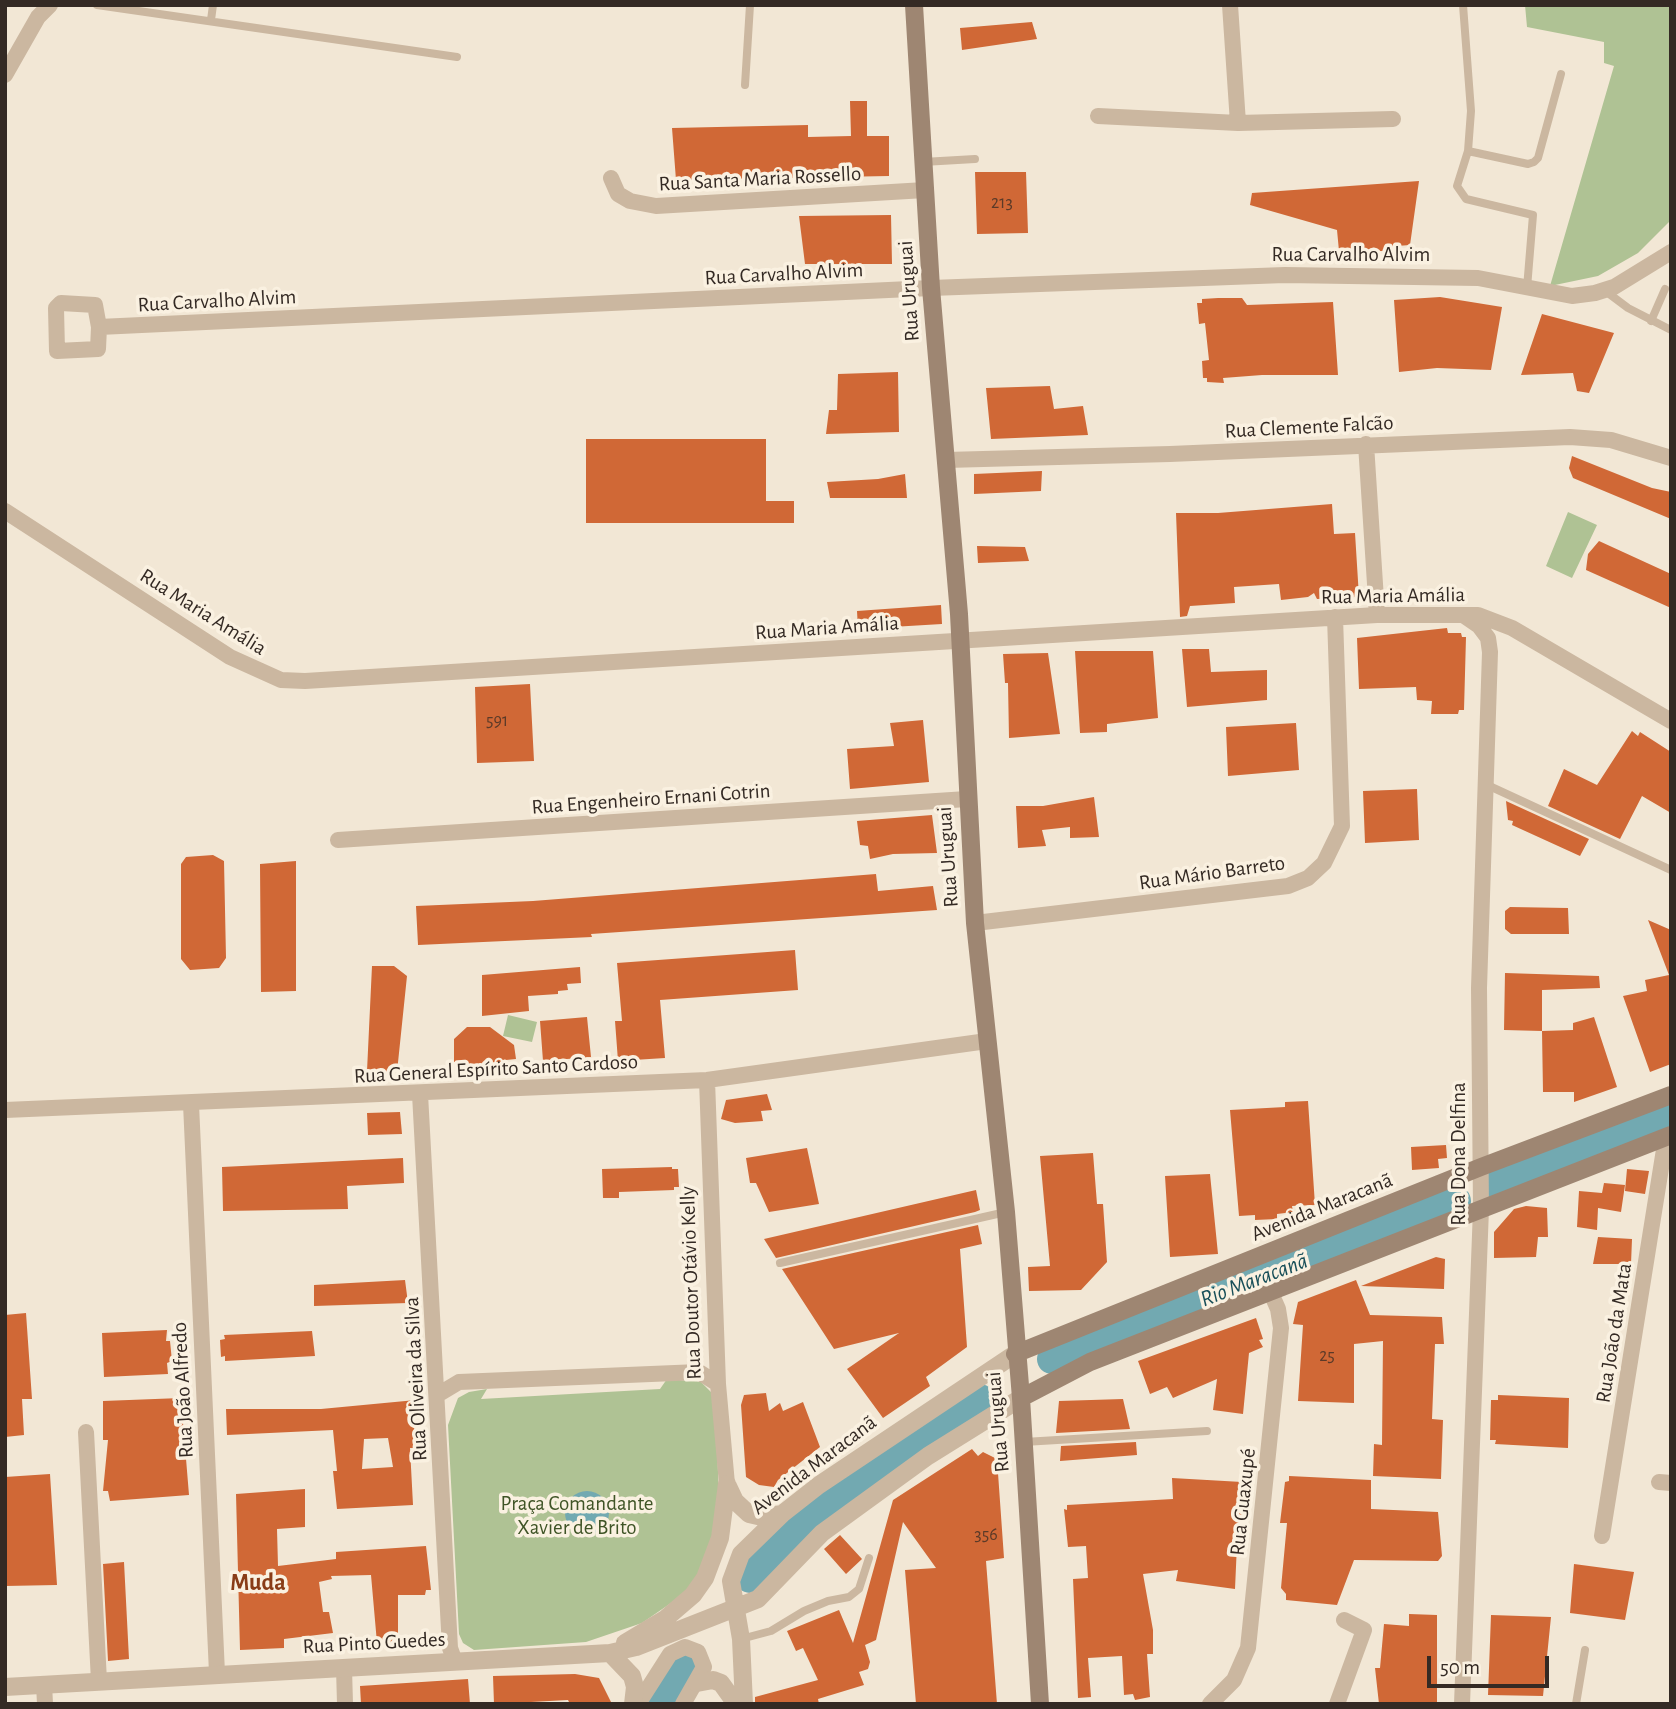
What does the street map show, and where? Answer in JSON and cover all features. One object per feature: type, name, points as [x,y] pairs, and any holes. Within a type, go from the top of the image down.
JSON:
[{"type":"main road","name":"Rua Uruguai","points":[[914,5],[931,288],[960,641],[975,923],[1006,1212],[1015,1354],[1021,1398],[1040,1704]]},
{"type":"main road","name":"Avenida Maracanã","points":[[1015,1354],[1481,1173],[1671,1095]]},
{"type":"main road","points":[[1021,1398],[1090,1362],[1270,1293],[1481,1206],[1668,1136]]},
{"type":"street","points":[[5,75],[38,17],[50,5]]},
{"type":"street","points":[[1230,5],[1238,122]]},
{"type":"street","points":[[1098,116],[1238,122],[1393,119]]},
{"type":"street","name":"Rua Santa Maria Rossello","points":[[611,178],[618,194],[641,206],[925,190]]},
{"type":"street","points":[[1600,292],[1671,252]]},
{"type":"street","name":"Rua Carvalho Alvim","points":[[99,327],[931,288],[1285,275],[1446,276],[1478,278],[1572,296],[1600,292]]},
{"type":"street","name":"Rua Clemente Falcão","points":[[946,460],[1587,437],[1611,440],[1671,457]]},
{"type":"street","points":[[1366,444],[1377,615]]},
{"type":"street","name":"Rua Maria Amália","points":[[5,511],[230,657],[260,673],[281,680],[305,681],[1335,617],[1478,615],[1512,628],[1671,721]]},
{"type":"street","name":"Rua Dona Delfina","points":[[1462,615],[1479,626],[1488,638],[1490,652],[1479,988],[1481,1206],[1462,1704]]},
{"type":"street","name":"Rua Mário Barreto","points":[[975,923],[1288,887],[1308,878],[1324,863],[1342,826],[1335,617]]},
{"type":"street","name":"Rua Engenheiro Ernani Cotrin","points":[[338,840],[967,799]]},
{"type":"street","name":"Rua General Espírito Santo Cardoso","points":[[5,1110],[707,1080],[987,1041]]},
{"type":"street","name":"Rua Doutor Otávio Kelly","points":[[707,1080],[718,1384],[727,1484]]},
{"type":"street","name":"Rua Oliveira da Silva","points":[[421,1094],[439,1394],[450,1648],[455,1662]]},
{"type":"street","name":"Rua João Alfredo","points":[[191,1104],[217,1673]]},
{"type":"street","name":"Rua João da Mata","points":[[1602,1535],[1668,1136]]},
{"type":"street","name":"Rua Guaxupé","points":[[1210,1704],[1234,1680],[1248,1648],[1281,1328],[1278,1309],[1270,1293]]},
{"type":"street","name":"Avenida Maracanã","points":[[737,1608],[731,1581],[735,1563],[746,1547],[782,1514],[911,1422],[1015,1354]]},
{"type":"street","points":[[439,1394],[459,1382],[699,1372],[718,1384]]},
{"type":"street","points":[[744,1704],[737,1608],[758,1599],[822,1533],[928,1456],[1021,1398]]},
{"type":"street","points":[[86,1432],[99,1681]]},
{"type":"street","points":[[727,1484],[735,1501],[749,1514],[762,1517],[782,1514]]},
{"type":"street","points":[[636,1704],[632,1676],[606,1653],[651,1629],[698,1588],[719,1545],[727,1484]]},
{"type":"street","name":"Rua Pinto Guedes","points":[[5,1687],[606,1653],[654,1642],[737,1608]]},
{"type":"street","points":[[1337,1704],[1364,1630],[1344,1619]]},
{"type":"street","points":[[636,1704],[668,1656],[677,1648],[691,1648],[702,1658],[704,1671],[683,1704]]},
{"type":"street","points":[[344,1668],[345,1704]]},
{"type":"street","points":[[697,1683],[717,1681],[736,1704]]},
{"type":"street","points":[[44,1684],[46,1704]]},
{"type":"lane","points":[[97,5],[457,57]]},
{"type":"lane","points":[[211,20],[213,5]]},
{"type":"lane","points":[[745,85],[750,5]]},
{"type":"lane","points":[[1463,5],[1470,82],[1468,150],[1457,186],[1459,193],[1466,199],[1534,215],[1527,288]]},
{"type":"lane","points":[[1468,150],[1528,164],[1534,162],[1538,158],[1562,74]]},
{"type":"lane","points":[[923,162],[975,159]]},
{"type":"lane","points":[[1651,321],[1665,289]]},
{"type":"lane","points":[[1600,292],[1671,330]]},
{"type":"lane","points":[[1485,784],[1671,870]]},
{"type":"lane","points":[[780,1263],[1006,1212]]},
{"type":"lane","points":[[1024,1442],[1207,1431]]},
{"type":"lane","points":[[741,1639],[771,1631],[804,1611],[828,1601],[849,1597],[859,1589],[869,1558]]},
{"type":"lane","points":[[1576,1704],[1585,1650]]},
{"type":"green space","points":[[1525,5],[1671,5],[1671,220],[1638,253],[1598,276],[1550,286],[1614,66],[1604,63],[1604,42],[1527,27]]},
{"type":"green space","points":[[1568,512],[1597,525],[1572,578],[1546,566]]},
{"type":"green space","points":[[508,1015],[537,1022],[532,1042],[503,1036]]},
{"type":"green space","name":"Praça Comandante Xavier de Brito","points":[[667,1379],[701,1382],[712,1393],[716,1415],[719,1500],[714,1532],[704,1563],[687,1592],[642,1623],[586,1642],[474,1650],[463,1643],[459,1634],[448,1425],[458,1398],[469,1392],[487,1389],[481,1399],[660,1389]]},
{"type":"water","points":[[587,1491],[603,1497],[609,1513],[603,1529],[587,1535],[571,1529],[565,1513],[571,1497]]},
{"type":"building","points":[[1032,22],[1037,39],[962,50],[960,28]]},
{"type":"building","points":[[850,101],[867,101],[867,136],[889,136],[889,176],[676,180],[672,128],[808,125],[808,137],[851,136]]},
{"type":"building","points":[[975,172],[1026,172],[1028,233],[977,234]]},
{"type":"building","points":[[1419,181],[1410,245],[1397,246],[1397,251],[1339,251],[1337,230],[1250,205],[1252,193]]},
{"type":"building","points":[[891,215],[892,264],[805,264],[799,216]]},
{"type":"building","points":[[1440,297],[1502,307],[1491,370],[1437,368],[1399,372],[1394,300]]},
{"type":"building","points":[[1242,298],[1247,305],[1333,302],[1338,375],[1262,375],[1223,378],[1224,383],[1207,382],[1207,378],[1203,378],[1202,361],[1209,360],[1205,323],[1199,324],[1197,303],[1202,303],[1202,299]]},
{"type":"building","points":[[1542,314],[1614,333],[1589,393],[1577,391],[1573,373],[1521,375]]},
{"type":"building","points":[[898,372],[899,432],[826,434],[829,410],[837,410],[838,374]]},
{"type":"building","points":[[1050,386],[1054,409],[1083,406],[1088,435],[991,439],[986,388]]},
{"type":"building","points":[[586,439],[766,439],[766,501],[794,501],[794,523],[586,523]]},
{"type":"building","points":[[1572,456],[1652,488],[1671,492],[1671,519],[1573,478],[1569,468]]},
{"type":"building","points":[[1042,471],[1041,491],[974,494],[974,474]]},
{"type":"building","points":[[905,474],[907,498],[830,498],[827,482],[878,479]]},
{"type":"building","points":[[1332,504],[1334,534],[1355,533],[1359,597],[1317,599],[1314,593],[1308,597],[1281,600],[1279,584],[1234,587],[1235,603],[1190,606],[1187,616],[1180,617],[1176,513],[1218,513]]},
{"type":"building","points":[[1599,541],[1671,574],[1671,608],[1586,570],[1588,554]]},
{"type":"building","points":[[977,546],[1025,547],[1029,561],[978,563]]},
{"type":"building","points":[[941,605],[942,624],[858,629],[857,611]]},
{"type":"building","points":[[1447,628],[1448,633],[1461,633],[1462,637],[1466,637],[1464,710],[1459,710],[1458,714],[1431,714],[1432,701],[1417,700],[1416,687],[1359,689],[1357,638]]},
{"type":"building","points":[[1182,649],[1209,649],[1211,672],[1267,670],[1267,700],[1187,707]]},
{"type":"building","points":[[1075,651],[1153,651],[1158,718],[1107,724],[1107,732],[1080,733]]},
{"type":"building","points":[[1048,653],[1060,734],[1009,738],[1008,683],[1005,683],[1003,654]]},
{"type":"building","points":[[530,684],[534,761],[477,763],[475,687]]},
{"type":"building","points":[[923,720],[929,782],[850,789],[847,749],[894,746],[890,723]]},
{"type":"building","points":[[1296,723],[1299,770],[1228,776],[1226,727]]},
{"type":"building","points":[[1632,731],[1638,736],[1640,732],[1671,752],[1671,813],[1642,796],[1620,839],[1548,806],[1564,769],[1597,785]]},
{"type":"building","points":[[1417,789],[1419,840],[1365,843],[1363,791]]},
{"type":"building","points":[[1094,797],[1099,837],[1070,838],[1070,827],[1042,830],[1046,846],[1018,848],[1016,806],[1043,806]]},
{"type":"building","points":[[1506,801],[1589,839],[1580,856],[1512,825],[1513,821],[1508,820]]},
{"type":"building","points":[[932,815],[937,853],[893,854],[870,859],[868,846],[860,845],[857,821]]},
{"type":"building","points":[[213,855],[224,861],[226,958],[219,968],[190,970],[181,959],[181,864],[186,857]]},
{"type":"building","points":[[296,861],[296,991],[261,992],[260,864]]},
{"type":"building","points":[[876,874],[878,891],[933,886],[937,910],[591,934],[592,937],[418,945],[416,906],[533,901]]},
{"type":"building","points":[[1510,907],[1568,908],[1569,934],[1511,934],[1505,929],[1505,911]]},
{"type":"building","points":[[1648,920],[1671,930],[1671,1064],[1650,1072],[1623,996],[1647,991],[1645,980],[1669,975]]},
{"type":"building","points":[[795,950],[798,990],[660,1000],[665,1058],[618,1061],[615,1021],[622,1021],[617,963]]},
{"type":"building","points":[[372,966],[394,966],[407,976],[397,1072],[367,1071]]},
{"type":"building","points":[[580,967],[581,983],[567,984],[568,990],[558,991],[558,994],[528,996],[529,1011],[482,1016],[482,975]]},
{"type":"building","points":[[1505,973],[1599,976],[1600,988],[1542,990],[1542,1031],[1504,1030]]},
{"type":"building","points":[[587,1017],[591,1057],[543,1061],[540,1021]]},
{"type":"building","points":[[1594,1017],[1617,1087],[1574,1102],[1574,1092],[1543,1092],[1542,1031],[1573,1030],[1573,1023]]},
{"type":"building","points":[[467,1027],[490,1027],[514,1045],[516,1059],[506,1060],[501,1066],[468,1068],[461,1062],[454,1062],[454,1039]]},
{"type":"building","points":[[767,1094],[772,1110],[761,1111],[763,1121],[735,1123],[721,1119],[726,1100]]},
{"type":"building","points":[[1308,1101],[1315,1205],[1292,1206],[1293,1212],[1277,1214],[1277,1219],[1255,1220],[1255,1215],[1239,1216],[1230,1110],[1285,1107],[1285,1102]]},
{"type":"building","points":[[400,1112],[402,1134],[368,1135],[367,1113]]},
{"type":"building","points":[[1446,1145],[1447,1158],[1438,1159],[1439,1168],[1412,1170],[1411,1147]]},
{"type":"building","points":[[807,1148],[819,1204],[769,1212],[756,1183],[750,1183],[746,1158]]},
{"type":"building","points":[[1093,1153],[1097,1204],[1103,1204],[1107,1262],[1081,1290],[1029,1291],[1028,1267],[1050,1266],[1040,1156]]},
{"type":"building","points":[[403,1158],[404,1183],[347,1186],[348,1209],[223,1211],[222,1167]]},
{"type":"building","points":[[602,1169],[678,1169],[679,1187],[674,1187],[674,1190],[619,1192],[619,1198],[603,1198]]},
{"type":"building","points":[[1627,1169],[1649,1171],[1645,1194],[1625,1191]]},
{"type":"building","points":[[1210,1174],[1218,1254],[1170,1257],[1165,1176]]},
{"type":"building","points":[[1604,1183],[1625,1185],[1621,1212],[1598,1208],[1597,1230],[1577,1227],[1579,1191],[1602,1193]]},
{"type":"building","points":[[976,1190],[980,1210],[975,1212],[776,1258],[764,1239]]},
{"type":"building","points":[[1526,1206],[1547,1208],[1548,1237],[1538,1237],[1536,1257],[1494,1258],[1494,1232],[1514,1209]]},
{"type":"building","points":[[978,1225],[982,1244],[960,1249],[967,1347],[926,1377],[930,1386],[883,1418],[847,1369],[899,1333],[834,1349],[782,1269]]},
{"type":"building","points":[[1598,1237],[1632,1239],[1631,1264],[1593,1264]]},
{"type":"building","points":[[1436,1257],[1445,1259],[1444,1289],[1361,1286]]},
{"type":"building","points":[[405,1280],[408,1303],[314,1306],[314,1285]]},
{"type":"building","points":[[1356,1280],[1370,1315],[1442,1317],[1444,1344],[1435,1344],[1432,1419],[1443,1420],[1441,1479],[1373,1476],[1374,1444],[1382,1445],[1383,1341],[1354,1344],[1354,1403],[1298,1401],[1303,1325],[1293,1324],[1298,1302]]},
{"type":"building","points":[[26,1313],[32,1399],[22,1399],[24,1435],[5,1437],[5,1315]]},
{"type":"building","points":[[1256,1318],[1263,1339],[1259,1340],[1263,1347],[1249,1353],[1243,1414],[1213,1410],[1217,1379],[1173,1398],[1167,1387],[1150,1394],[1138,1361]]},
{"type":"building","points":[[167,1330],[166,1341],[170,1341],[172,1361],[167,1363],[168,1374],[104,1377],[102,1333]]},
{"type":"building","points":[[312,1331],[315,1356],[225,1361],[225,1356],[221,1357],[220,1340],[225,1339],[224,1335]]},
{"type":"building","points":[[766,1393],[769,1411],[780,1403],[783,1411],[803,1402],[820,1447],[778,1480],[774,1487],[759,1485],[746,1477],[741,1405],[744,1395]]},
{"type":"building","points":[[1498,1395],[1569,1398],[1568,1448],[1495,1444],[1496,1440],[1490,1440],[1491,1400],[1498,1400]]},
{"type":"building","points":[[181,1398],[189,1495],[110,1501],[108,1491],[103,1491],[108,1440],[103,1440],[103,1401]]},
{"type":"building","points":[[1123,1399],[1130,1429],[1056,1433],[1059,1401]]},
{"type":"building","points":[[416,1400],[413,1448],[410,1448],[413,1505],[337,1509],[333,1430],[227,1435],[226,1409],[321,1409]],"holes":[[[388,1438],[393,1467],[362,1469],[364,1439]]]},
{"type":"building","points":[[1136,1442],[1137,1455],[1060,1461],[1061,1446]]},
{"type":"building","points":[[972,1449],[978,1456],[983,1452],[997,1459],[1004,1558],[986,1561],[997,1704],[916,1704],[905,1570],[936,1568],[903,1522],[876,1640],[865,1645],[870,1662],[868,1669],[859,1672],[864,1685],[818,1699],[819,1704],[755,1704],[755,1697],[818,1680],[803,1648],[796,1651],[787,1631],[839,1610],[853,1643],[893,1500]]},
{"type":"building","points":[[50,1474],[57,1585],[5,1586],[5,1477]]},
{"type":"building","points":[[1289,1476],[1371,1480],[1371,1509],[1438,1512],[1442,1556],[1438,1561],[1354,1560],[1337,1605],[1286,1600],[1286,1594],[1281,1588],[1287,1523],[1280,1523],[1285,1482],[1289,1481]]},
{"type":"building","points":[[1172,1478],[1242,1482],[1247,1487],[1240,1544],[1237,1544],[1235,1589],[1176,1581],[1178,1570],[1143,1574],[1153,1630],[1153,1654],[1147,1654],[1150,1697],[1135,1700],[1133,1694],[1124,1695],[1122,1656],[1088,1658],[1091,1697],[1078,1698],[1073,1579],[1088,1578],[1086,1546],[1068,1547],[1064,1509],[1067,1510],[1067,1505],[1173,1499]]},
{"type":"building","points":[[305,1489],[305,1527],[277,1529],[278,1566],[336,1559],[336,1552],[426,1546],[431,1590],[426,1590],[425,1595],[398,1595],[398,1642],[377,1643],[371,1575],[331,1576],[332,1579],[319,1582],[323,1612],[329,1612],[333,1633],[284,1639],[284,1648],[240,1650],[236,1494]]},
{"type":"building","points":[[840,1535],[862,1559],[846,1574],[824,1549]]},
{"type":"building","points":[[124,1562],[129,1659],[108,1661],[103,1564]]},
{"type":"building","points":[[1574,1564],[1634,1572],[1625,1620],[1570,1613]]},
{"type":"building","points":[[1409,1614],[1437,1615],[1437,1702],[1379,1704],[1375,1668],[1380,1668],[1384,1624],[1409,1626]]},
{"type":"building","points":[[1491,1615],[1551,1617],[1543,1696],[1488,1695]]},
{"type":"building","points":[[575,1674],[599,1678],[612,1704],[570,1704],[568,1700],[494,1704],[493,1676]]},
{"type":"building","points":[[468,1679],[470,1704],[361,1704],[360,1686]]},
{"type":"waterway","name":"Rio Maracanã","points":[[1495,1184],[1671,1115]]},
{"type":"waterway","name":"Rio Maracanã","points":[[1052,1359],[1110,1333],[1456,1201]]},
{"type":"waterway","name":"Rio Maracanã","points":[[750,1578],[804,1524],[939,1424],[980,1399]]},
{"type":"waterway","name":"Rio Maracanã","points":[[659,1704],[688,1661]]},
{"type":"district","name":"Muda","points":[[258,1583]]}]
